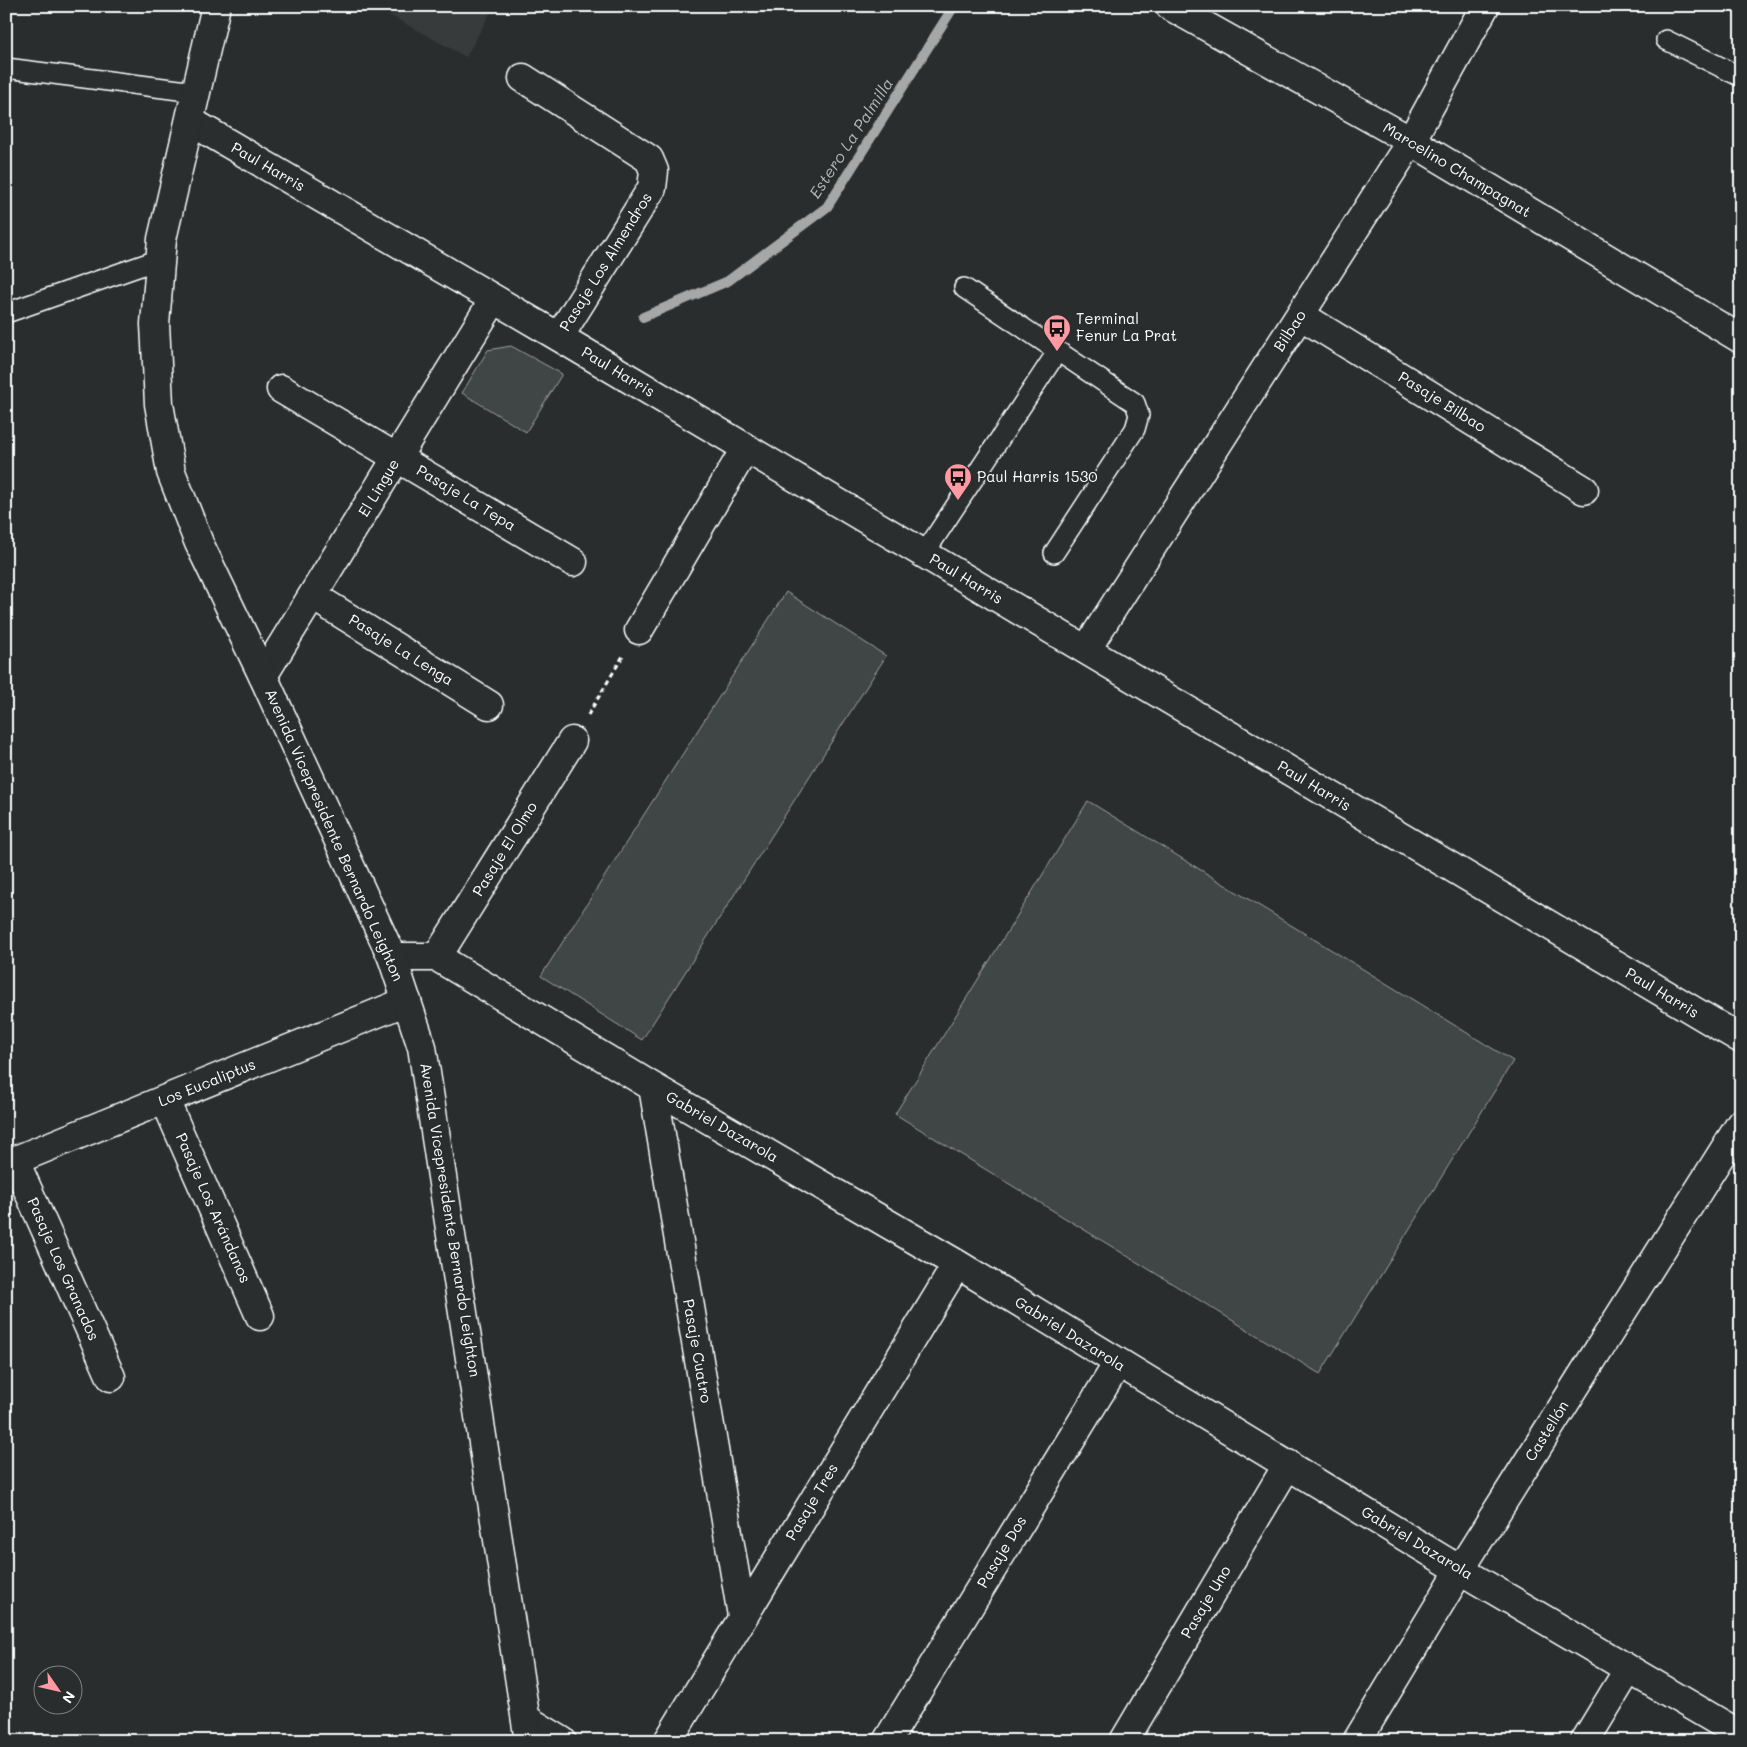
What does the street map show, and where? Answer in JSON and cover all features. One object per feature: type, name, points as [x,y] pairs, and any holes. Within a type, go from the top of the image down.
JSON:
[{"type":"street","name":"Avenida Vicepresidente Bernardo Leighton","points":[[216,6],[162,239],[160,258],[155,332],[159,404],[171,472],[199,543],[263,676],[392,957],[424,1056],[528,1730]]},
{"type":"street","name":"Marcelino Champagnat","points":[[1170,6],[1410,141],[1741,339]]},
{"type":"street","name":"Bilbao","points":[[1086,650],[1410,141],[1485,6]]},
{"type":"street","name":"Pasaje Los Almendros","points":[[522,78],[649,159],[654,171],[652,188],[559,337]]},
{"type":"street","name":"Paul Harris","points":[[190,121],[559,337],[1741,1040]]},
{"type":"street","name":"El Lingue","points":[[263,676],[494,299]]},
{"type":"street","name":"Pasaje Bilbao","points":[[1300,315],[1584,490]]},
{"type":"street","name":"Pasaje La Tepa","points":[[281,389],[573,562]]},
{"type":"street","points":[[639,630],[745,449]]},
{"type":"street","name":"Pasaje La Lenga","points":[[313,596],[489,705]]},
{"type":"street","name":"Pasaje El Olmo","points":[[437,957],[572,741]]},
{"type":"street","points":[[392,957],[437,957]]},
{"type":"street","name":"Gabriel Dazarola","points":[[437,957],[957,1264],[1460,1570],[1741,1735]]},
{"type":"street","name":"Los Eucaliptus","points":[[11,1162],[407,1001]]},
{"type":"street","name":"Pasaje Cuatro","points":[[653,1086],[742,1616]]},
{"type":"street","name":"Pasaje Los Arándanos","points":[[165,1100],[260,1316]]},
{"type":"street","name":"Castellón","points":[[1357,1741],[1460,1570],[1741,1123]]},
{"type":"street","name":"Pasaje Los Granados","points":[[11,1162],[111,1377]]},
{"type":"street","name":"Pasaje Tres","points":[[668,1741],[957,1264]]},
{"type":"street","name":"Pasaje Dos","points":[[887,1741],[1118,1363]]},
{"type":"street","name":"Pasaje Uno","points":[[1124,1741],[1288,1464]]},
{"type":"street","points":[[1585,1741],[1628,1670]]},
{"type":"street","points":[[528,1730],[562,1741]]},
{"type":"lane","points":[[1666,40],[1741,77]]},
{"type":"lane","points":[[6,68],[196,92]]},
{"type":"lane","points":[[6,313],[160,258]]},
{"type":"lane","points":[[964,288],[1135,403],[1138,415],[1134,429],[1054,553]]},
{"type":"lane","points":[[924,554],[1057,352]]},
{"type":"path","points":[[572,741],[639,630]]},
{"type":"shaded area","points":[[373,6],[494,6],[466,57]]},
{"type":"shaded area","points":[[511,346],[562,374],[526,432],[462,393],[488,350]]},
{"type":"shaded area","points":[[786,592],[886,656],[642,1040],[541,976]]},
{"type":"shaded area","points":[[1088,801],[1513,1061],[1320,1374],[895,1114]]},
{"type":"waterway","name":"Estero La Palmilla","points":[[643,317],[728,281],[827,207],[954,6]]},
{"type":"place","name":"Terminal Fenur La Prat","points":[[1057,352]]},
{"type":"place","name":"Paul Harris 1530","points":[[958,501]]}]
